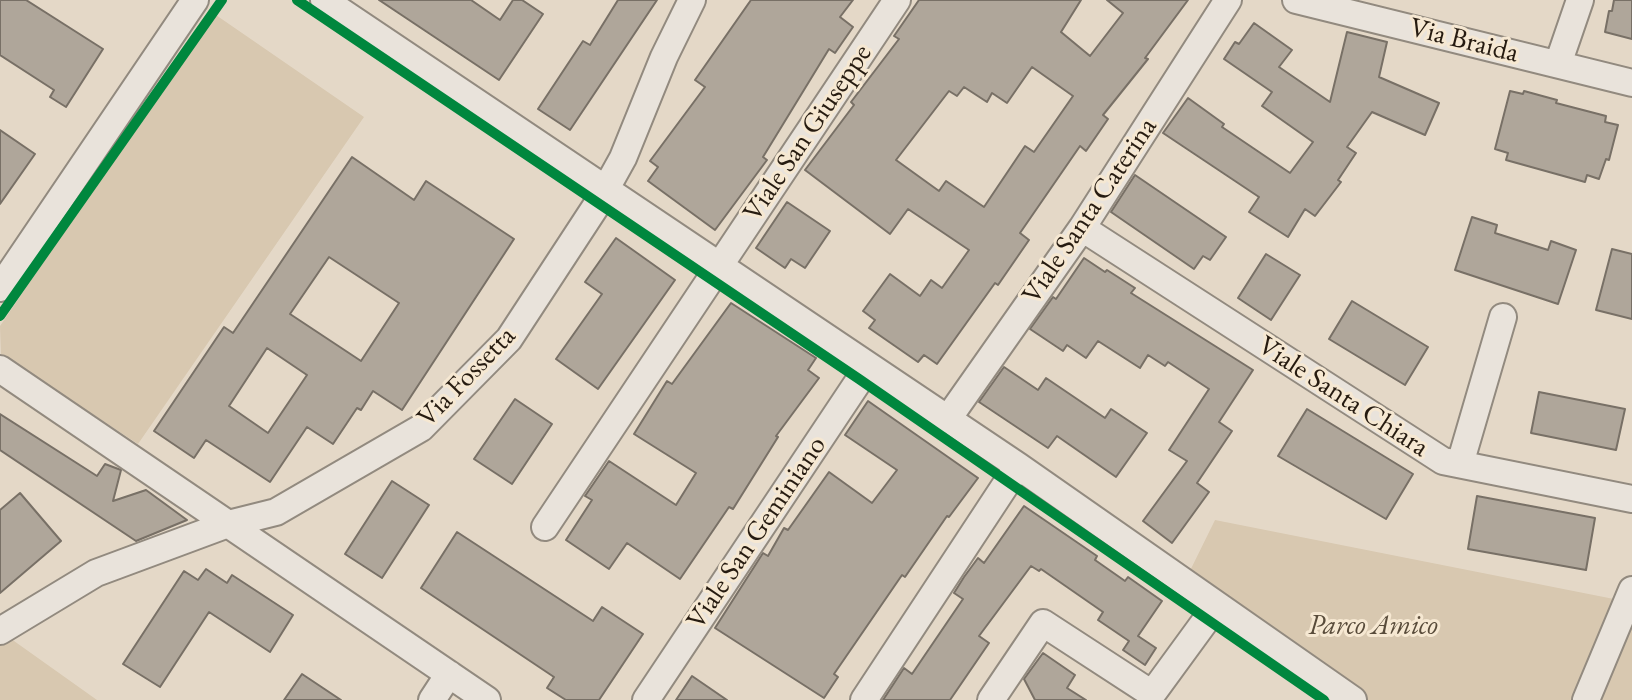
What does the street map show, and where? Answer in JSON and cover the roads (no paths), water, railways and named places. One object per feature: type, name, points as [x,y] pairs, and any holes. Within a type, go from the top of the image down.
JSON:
[{"type":"street","points":[[0,288],[195,0]]},
{"type":"street","points":[[324,0],[1018,466],[1353,700]]},
{"type":"street","name":"Via Fossetta","points":[[0,631],[96,573],[228,524],[276,512],[421,428],[509,339],[607,188],[692,0]]},
{"type":"street","name":"Viale San Giuseppe","points":[[545,527],[897,0]]},
{"type":"street","name":"Viale Santa Caterina","points":[[947,420],[1082,228],[1228,0]]},
{"type":"street","name":"Via Braida","points":[[1296,0],[1632,83]]},
{"type":"street","points":[[1558,64],[1580,0]]},
{"type":"street","name":"Viale Santa Chiara","points":[[1082,228],[1443,461],[1632,499]]},
{"type":"street","points":[[1460,464],[1503,317]]},
{"type":"street","name":"Viale San Geminiano","points":[[646,700],[868,367]]},
{"type":"street","points":[[0,369],[487,700]]},
{"type":"street","points":[[864,700],[1018,466]]},
{"type":"street","points":[[1586,700],[1632,590]]},
{"type":"street","points":[[991,700],[1043,623],[1152,694],[1217,605]]},
{"type":"street","points":[[432,700],[449,674]]},
{"type":"park label","name":"Parco Amico","points":[[1373,626]]}]
